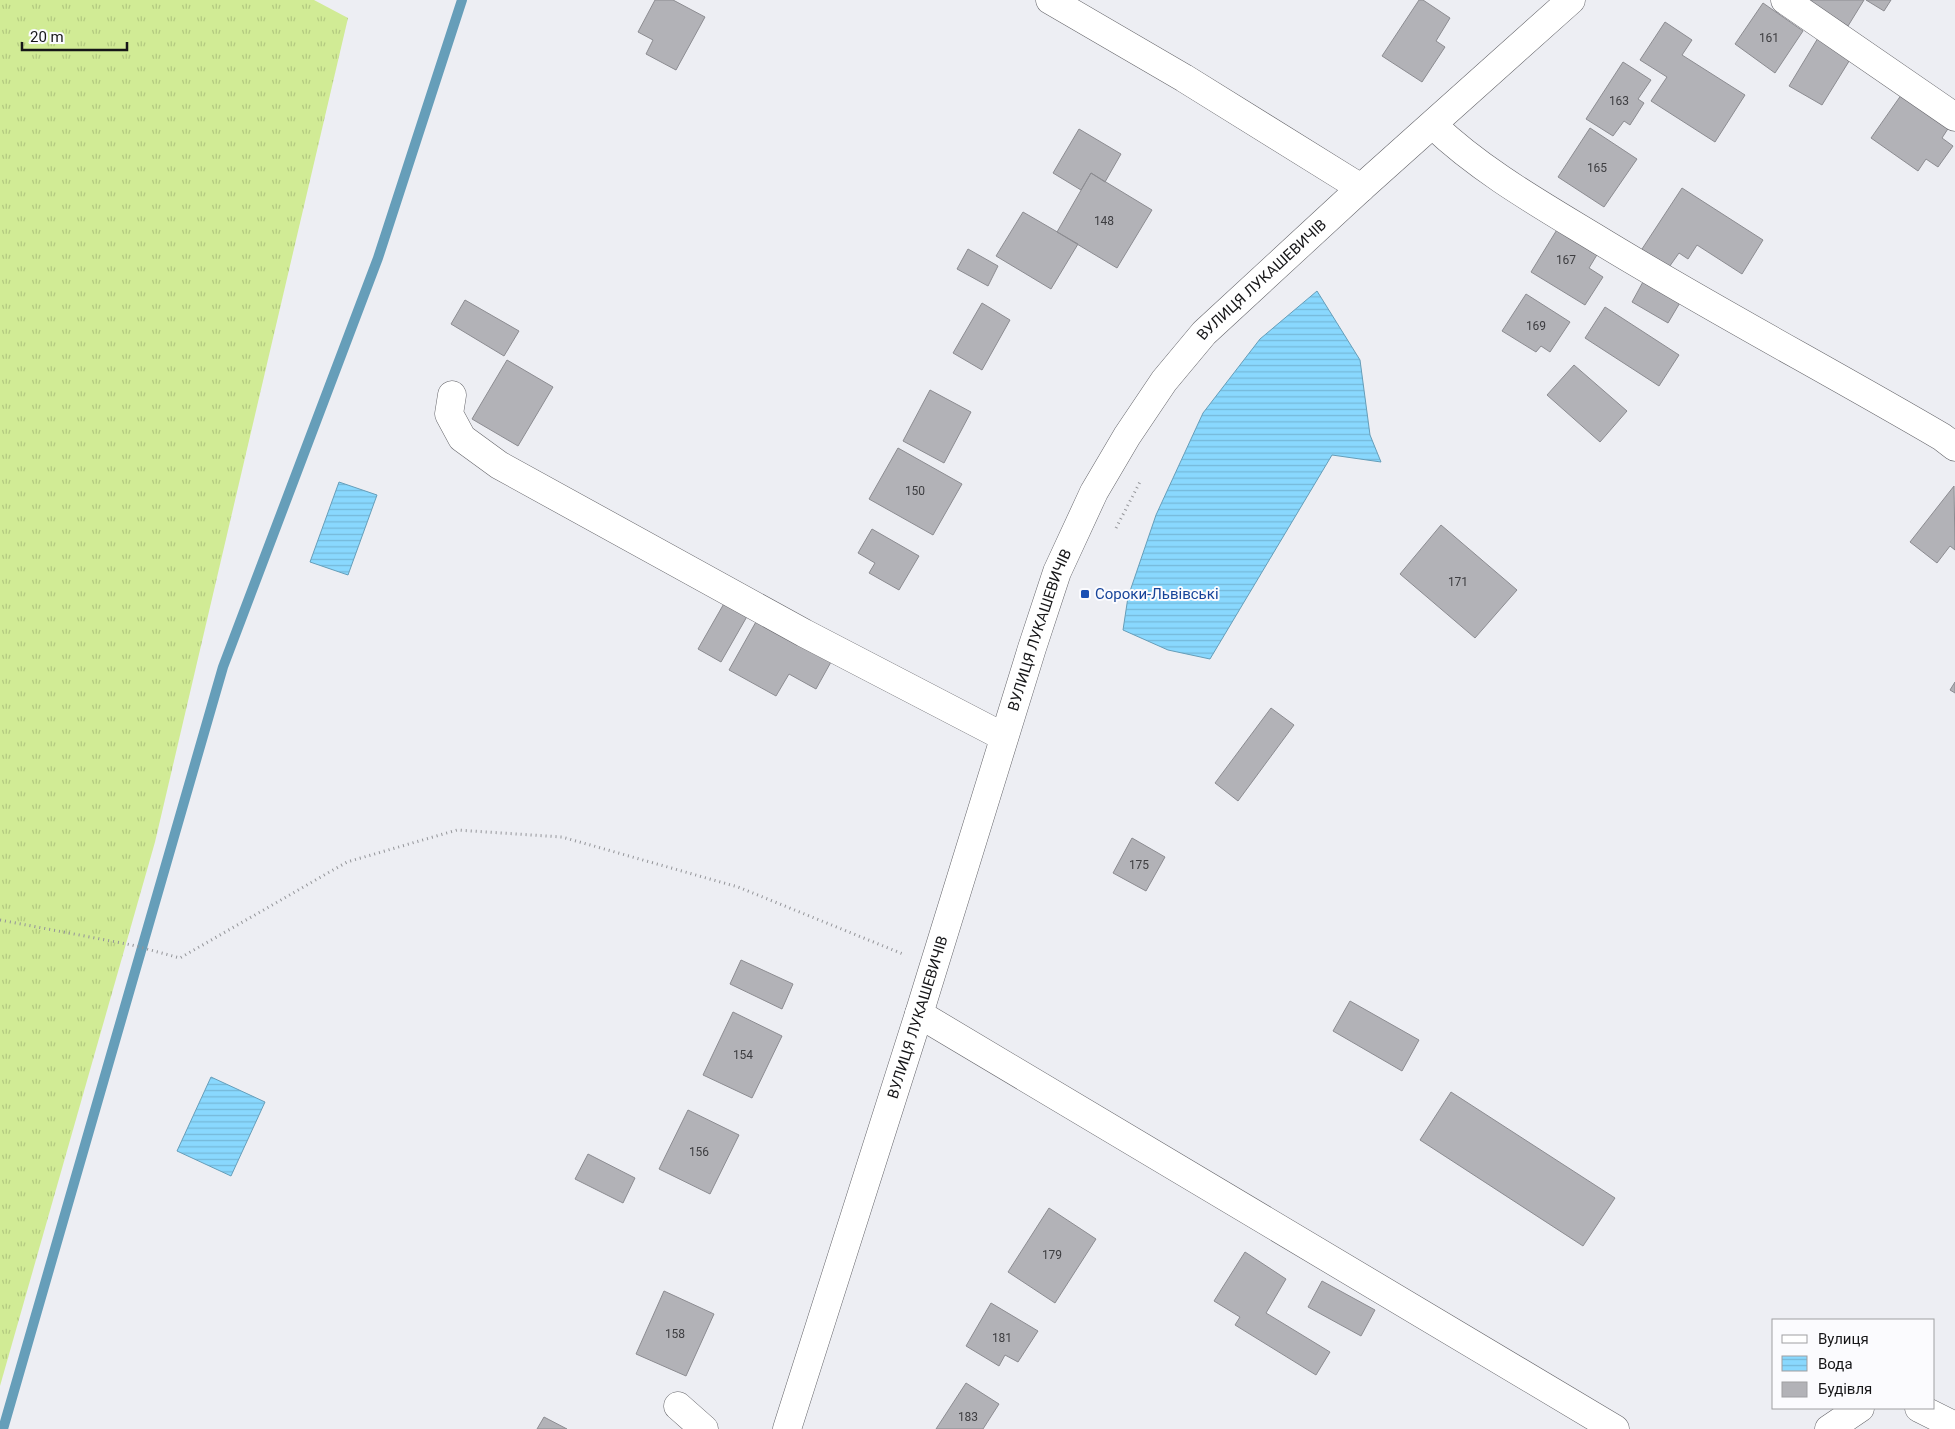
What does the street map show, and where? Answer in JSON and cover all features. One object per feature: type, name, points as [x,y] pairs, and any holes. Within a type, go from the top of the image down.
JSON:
[{"type":"street","points":[[1050,0],[1184,78],[1361,188]]},
{"type":"street","name":"ВУЛИЦЯ ЛУКАШЕВИЧІВ","points":[[787,1429],[1057,572],[1094,492],[1127,436],[1164,380],[1204,333],[1361,188],[1571,0]]},
{"type":"street","points":[[1785,0],[1955,117]]},
{"type":"street","points":[[1433,125],[1450,142],[1514,188],[1645,269],[1850,383],[1942,437],[1955,447]]},
{"type":"street","points":[[452,395],[448,414],[462,438],[499,466],[804,633],[1004,737]]},
{"type":"street","points":[[919,1014],[1614,1429]]},
{"type":"street","points":[[678,1406],[704,1429]]},
{"type":"street","points":[[1830,1429],[1859,1409]]},
{"type":"street","points":[[1921,1409],[1955,1426]]},
{"type":"path","points":[[1114,530],[1146,473]]},
{"type":"path","points":[[0,920],[132,945],[180,958],[347,862],[457,830],[562,837],[729,885],[934,967]]},
{"type":"green space","points":[[0,0],[314,0],[348,18],[155,842],[0,1386]]},
{"type":"water","points":[[1317,291],[1360,360],[1370,435],[1381,462],[1332,455],[1210,659],[1168,650],[1123,630],[1128,597],[1156,515],[1203,413],[1260,339]]},
{"type":"water","points":[[339,482],[377,495],[348,575],[310,562]]},
{"type":"water","points":[[211,1077],[265,1102],[231,1176],[177,1151]]},
{"type":"building","points":[[655,0],[673,0],[705,17],[676,70],[646,54],[653,40],[638,32]]},
{"type":"building","points":[[1419,0],[1423,0],[1450,18],[1436,41],[1445,47],[1422,82],[1382,56]]},
{"type":"building","points":[[1807,0],[1864,0],[1848,26]]},
{"type":"building","points":[[1866,0],[1891,0],[1884,11]]},
{"type":"building","points":[[1763,3],[1803,31],[1775,73],[1735,44]]},
{"type":"building","points":[[1665,22],[1692,40],[1682,55],[1745,95],[1715,142],[1651,101],[1667,77],[1640,60]]},
{"type":"building","points":[[1818,38],[1851,58],[1822,105],[1789,86]]},
{"type":"building","points":[[1623,62],[1651,80],[1638,99],[1644,103],[1630,125],[1624,121],[1613,136],[1586,119]]},
{"type":"building","points":[[1904,91],[1951,124],[1942,138],[1953,146],[1938,167],[1926,159],[1918,171],[1871,138]]},
{"type":"building","points":[[1590,128],[1637,159],[1604,207],[1558,177]]},
{"type":"building","points":[[1079,129],[1121,154],[1105,182],[1091,173],[1081,190],[1053,173]]},
{"type":"building","points":[[1091,173],[1152,210],[1117,268],[1057,232]]},
{"type":"building","points":[[1682,188],[1763,240],[1742,274],[1697,245],[1688,259],[1679,253],[1667,270],[1640,252]]},
{"type":"building","points":[[1023,212],[1078,244],[1051,289],[996,256]]},
{"type":"building","points":[[1558,228],[1598,253],[1589,268],[1603,277],[1585,305],[1531,272]]},
{"type":"building","points":[[968,249],[998,266],[988,286],[957,269]]},
{"type":"building","points":[[1644,280],[1681,301],[1668,323],[1632,302]]},
{"type":"building","points":[[1526,294],[1570,322],[1550,352],[1541,346],[1536,352],[1502,331]]},
{"type":"building","points":[[465,300],[519,331],[504,356],[451,324]]},
{"type":"building","points":[[982,303],[1010,320],[982,370],[953,353]]},
{"type":"building","points":[[1605,307],[1679,355],[1659,386],[1585,338]]},
{"type":"building","points":[[507,360],[553,387],[518,446],[472,419]]},
{"type":"building","points":[[1574,365],[1627,411],[1600,442],[1547,395]]},
{"type":"building","points":[[930,390],[971,412],[944,463],[903,441]]},
{"type":"building","points":[[898,448],[962,484],[933,535],[869,499]]},
{"type":"building","points":[[1954,486],[1955,550],[1950,546],[1937,563],[1910,542]]},
{"type":"building","points":[[1441,525],[1517,590],[1475,638],[1400,574]]},
{"type":"building","points":[[872,529],[919,556],[899,590],[869,573],[875,563],[858,553]]},
{"type":"building","points":[[726,600],[749,613],[721,662],[698,649]]},
{"type":"building","points":[[757,620],[831,662],[816,689],[789,674],[776,696],[729,670]]},
{"type":"building","points":[[1955,682],[1955,693],[1950,690]]},
{"type":"building","points":[[1271,708],[1294,725],[1238,801],[1215,783]]},
{"type":"building","points":[[1132,838],[1165,857],[1146,891],[1113,873]]},
{"type":"building","points":[[741,960],[793,984],[782,1009],[730,984]]},
{"type":"building","points":[[1350,1001],[1419,1040],[1402,1071],[1333,1031]]},
{"type":"building","points":[[733,1012],[782,1036],[752,1098],[703,1075]]},
{"type":"building","points":[[1451,1092],[1615,1198],[1583,1246],[1420,1140]]},
{"type":"building","points":[[688,1110],[739,1135],[710,1194],[659,1169]]},
{"type":"building","points":[[588,1154],[635,1178],[623,1203],[575,1179]]},
{"type":"building","points":[[1049,1208],[1096,1239],[1055,1303],[1008,1272]]},
{"type":"building","points":[[1245,1252],[1286,1279],[1266,1313],[1330,1352],[1316,1375],[1235,1325],[1240,1317],[1214,1301]]},
{"type":"building","points":[[1322,1281],[1375,1310],[1361,1336],[1308,1307]]},
{"type":"building","points":[[664,1291],[714,1314],[686,1376],[636,1354]]},
{"type":"building","points":[[991,1303],[1038,1331],[1018,1362],[1005,1355],[999,1366],[966,1346]]},
{"type":"building","points":[[966,1383],[999,1404],[983,1429],[936,1429]]},
{"type":"building","points":[[544,1417],[567,1429],[537,1429]]},
{"type":"waterway","points":[[3,1429],[223,667],[378,258],[462,0]]},
{"type":"place","name":"Сороки-Львівські","points":[[1085,594]]}]
